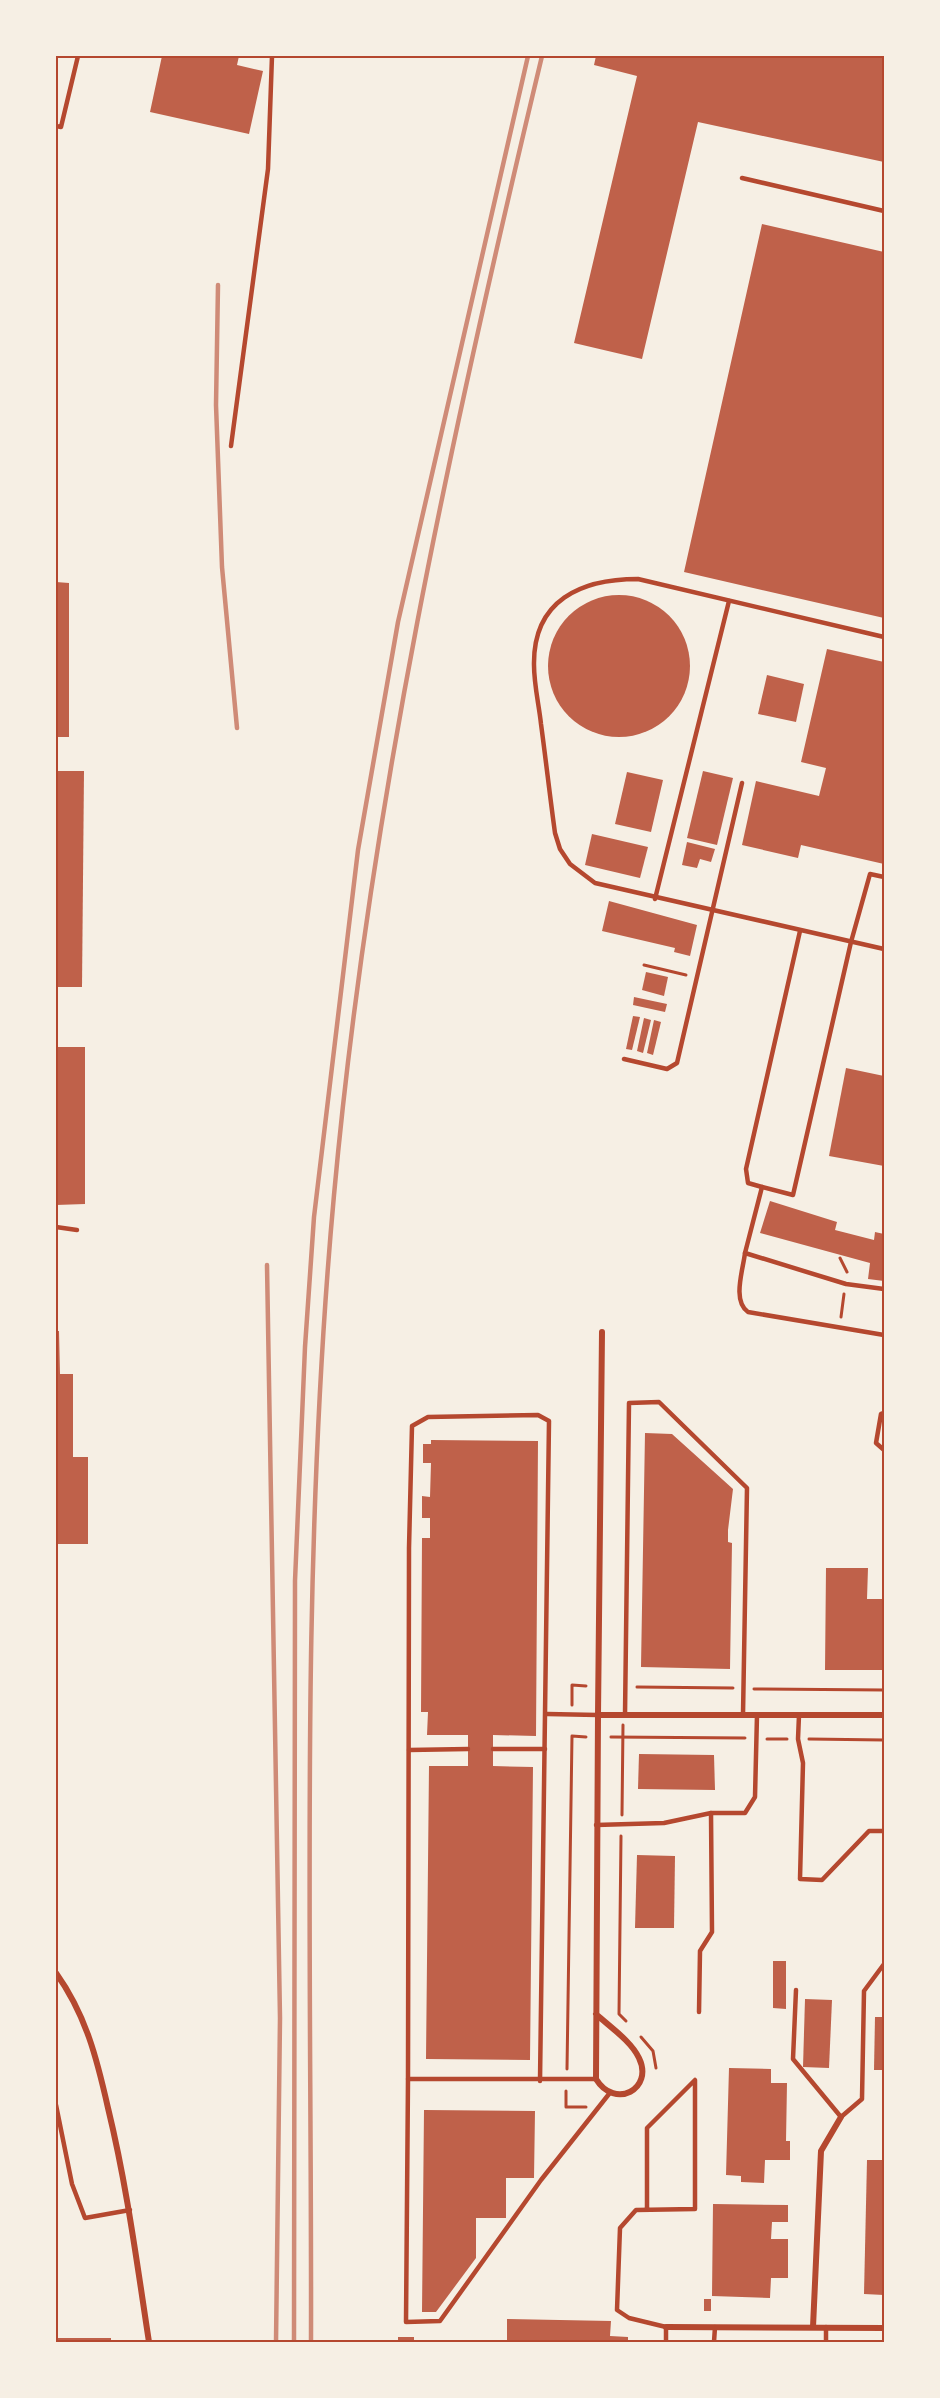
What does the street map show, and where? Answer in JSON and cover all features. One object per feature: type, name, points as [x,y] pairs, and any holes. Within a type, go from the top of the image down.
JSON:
[{"type":"street","points":[[596,2014],[631,2046],[639,2058],[643,2070],[640,2084],[632,2091],[621,2095],[609,2094],[602,2090],[596,2079],[596,2014],[596,1826],[602,1332]]},
{"type":"street","points":[[598,1715],[885,1715]]},
{"type":"street","points":[[56,1974],[72,1996],[93,2043],[124,2171],[149,2343]]},
{"type":"street","points":[[813,2327],[821,2151],[841,2117]]},
{"type":"street","points":[[666,2327],[885,2328]]},
{"type":"lane","points":[[56,126],[61,127],[78,56]]},
{"type":"lane","points":[[231,446],[268,168],[272,56]]},
{"type":"lane","points":[[742,178],[885,211]]},
{"type":"lane","points":[[885,637],[638,579],[609,579],[585,585],[565,596],[553,608],[540,627],[535,647],[534,665],[555,833],[560,849],[570,864],[595,883],[885,949]]},
{"type":"lane","points":[[656,898],[729,601]]},
{"type":"lane","points":[[624,1059],[666,1069],[677,1063],[742,783]]},
{"type":"lane","points":[[800,931],[746,1169],[748,1183],[793,1195],[851,942],[870,874],[885,877]]},
{"type":"lane","points":[[762,1187],[745,1253],[739,1297],[743,1309],[748,1312],[885,1335]]},
{"type":"lane","points":[[56,1227],[77,1230]]},
{"type":"lane","points":[[745,1253],[846,1284],[885,1289]]},
{"type":"lane","points":[[624,1714],[629,1403],[659,1402],[747,1488],[743,1715]]},
{"type":"lane","points":[[885,1413],[881,1414],[876,1443],[885,1450]]},
{"type":"lane","points":[[540,2081],[547,1714],[549,1421],[538,1415],[428,1417],[412,1426],[409,1548],[406,2322],[440,2321],[541,2180],[609,2094]]},
{"type":"lane","points":[[547,1714],[598,1715]]},
{"type":"lane","points":[[596,1826],[664,1823],[711,1813],[745,1813],[755,1797],[757,1715]]},
{"type":"lane","points":[[799,1715],[798,1739],[803,1763],[800,1879],[822,1880],[870,1831],[885,1831]]},
{"type":"lane","points":[[409,1750],[468,1749]]},
{"type":"lane","points":[[493,1749],[545,1749]]},
{"type":"lane","points":[[699,2012],[700,1951],[712,1932],[711,1813]]},
{"type":"lane","points":[[796,1990],[793,2060],[841,2117],[862,2099],[864,1991],[885,1964]]},
{"type":"lane","points":[[408,2079],[540,2081],[596,2079]]},
{"type":"lane","points":[[647,2210],[647,2128],[695,2080],[695,2209],[647,2210],[636,2210],[620,2228],[617,2310],[629,2318],[666,2327],[666,2343]]},
{"type":"lane","points":[[56,2105],[72,2184],[85,2218],[129,2210]]},
{"type":"lane","points":[[714,2343],[715,2327]]},
{"type":"lane","points":[[826,2327],[826,2343]]},
{"type":"path","points":[[644,965],[697,977]]},
{"type":"path","points":[[598,1686],[572,1685],[566,2107],[599,2108]]},
{"type":"path","points":[[625,1686],[885,1690]]},
{"type":"path","points":[[624,1714],[618,2014],[627,2022]]},
{"type":"path","points":[[572,1736],[885,1740]]},
{"type":"path","points":[[635,2031],[653,2051],[656,2070]]},
{"type":"building","points":[[162,56],[239,56],[237,65],[263,71],[249,134],[150,112]]},
{"type":"building","points":[[596,56],[884,56],[884,162],[698,122],[642,359],[574,343],[637,76],[594,65]]},
{"type":"building","points":[[762,224],[884,252],[884,593],[882,602],[884,603],[884,618],[684,572]]},
{"type":"building","points":[[56,582],[69,583],[69,737],[56,737]]},
{"type":"building","points":[[619,595],[646,601],[669,616],[684,639],[690,666],[684,693],[669,716],[646,731],[619,737],[592,731],[569,716],[554,693],[548,666],[554,639],[569,616],[592,601]]},
{"type":"building","points":[[827,649],[884,662],[884,864],[801,845],[798,858],[742,845],[756,781],[819,796],[826,768],[801,762]]},
{"type":"building","points":[[767,675],[804,684],[796,722],[758,714]]},
{"type":"building","points":[[56,771],[84,771],[82,987],[56,987]]},
{"type":"building","points":[[703,771],[733,778],[717,845],[687,838]]},
{"type":"building","points":[[627,772],[663,780],[651,832],[615,824]]},
{"type":"building","points":[[592,834],[648,847],[640,878],[585,865]]},
{"type":"building","points":[[687,842],[715,849],[711,862],[700,859],[697,868],[682,865]]},
{"type":"building","points":[[609,901],[697,925],[690,956],[674,952],[675,948],[602,931]]},
{"type":"building","points":[[646,972],[668,977],[664,996],[642,990]]},
{"type":"building","points":[[634,997],[667,1004],[665,1012],[633,1005]]},
{"type":"building","points":[[633,1016],[640,1017],[632,1050],[626,1049]]},
{"type":"building","points":[[644,1018],[651,1020],[643,1053],[637,1051]]},
{"type":"building","points":[[654,1020],[661,1022],[653,1055],[647,1053]]},
{"type":"building","points":[[56,1047],[85,1047],[85,1204],[56,1205]]},
{"type":"building","points":[[846,1068],[884,1076],[884,1166],[829,1156]]},
{"type":"building","points":[[770,1201],[837,1222],[835,1230],[874,1240],[875,1232],[884,1234],[884,1281],[868,1279],[870,1263],[760,1233]]},
{"type":"building","points":[[56,1331],[59,1331],[60,1374],[73,1374],[73,1457],[88,1457],[88,1544],[56,1544]]},
{"type":"building","points":[[645,1433],[672,1434],[733,1489],[728,1530],[728,1542],[732,1543],[730,1669],[641,1667]]},
{"type":"building","points":[[431,1440],[538,1441],[536,1736],[493,1735],[493,1766],[533,1767],[530,2060],[426,2059],[429,1766],[468,1766],[468,1735],[427,1735],[428,1712],[421,1712],[422,1538],[430,1538],[430,1518],[422,1518],[422,1496],[430,1497],[431,1463],[423,1463],[423,1444],[431,1444]]},
{"type":"building","points":[[826,1568],[868,1568],[867,1599],[884,1599],[884,1670],[825,1670]]},
{"type":"building","points":[[639,1754],[714,1755],[715,1790],[638,1789]]},
{"type":"building","points":[[637,1855],[675,1856],[674,1928],[635,1928]]},
{"type":"building","points":[[773,1961],[786,1961],[786,2009],[773,2008]]},
{"type":"building","points":[[805,1999],[832,2000],[829,2068],[803,2067]]},
{"type":"building","points":[[875,2017],[884,2017],[884,2070],[874,2070]]},
{"type":"building","points":[[729,2068],[771,2069],[771,2083],[787,2083],[786,2141],[790,2141],[790,2160],[765,2160],[764,2183],[741,2182],[741,2176],[726,2175]]},
{"type":"building","points":[[424,2110],[535,2111],[534,2178],[506,2178],[506,2218],[476,2218],[476,2258],[436,2312],[422,2312]]},
{"type":"building","points":[[867,2160],[884,2160],[884,2295],[864,2294]]},
{"type":"building","points":[[713,2204],[788,2205],[788,2222],[772,2222],[771,2239],[788,2239],[788,2278],[771,2278],[770,2298],[712,2296]]},
{"type":"building","points":[[704,2299],[711,2299],[711,2311],[704,2311]]},
{"type":"building","points":[[507,2319],[611,2321],[610,2336],[628,2337],[628,2342],[507,2342]]},
{"type":"building","points":[[398,2337],[414,2337],[414,2342],[398,2342]]},
{"type":"building","points":[[56,2338],[111,2338],[111,2342],[56,2342]]},
{"type":"railway","points":[[294,2342],[295,1581],[305,1347],[314,1217],[358,850],[398,622],[528,56]]},
{"type":"railway","points":[[311,2342],[309,1912],[312,1625],[323,1338],[334,1195],[349,1051],[391,764],[417,622],[476,338],[542,56]]},
{"type":"railway","points":[[218,285],[216,405],[222,567],[237,728]]},
{"type":"railway","points":[[267,1265],[280,2018],[276,2342]]}]
